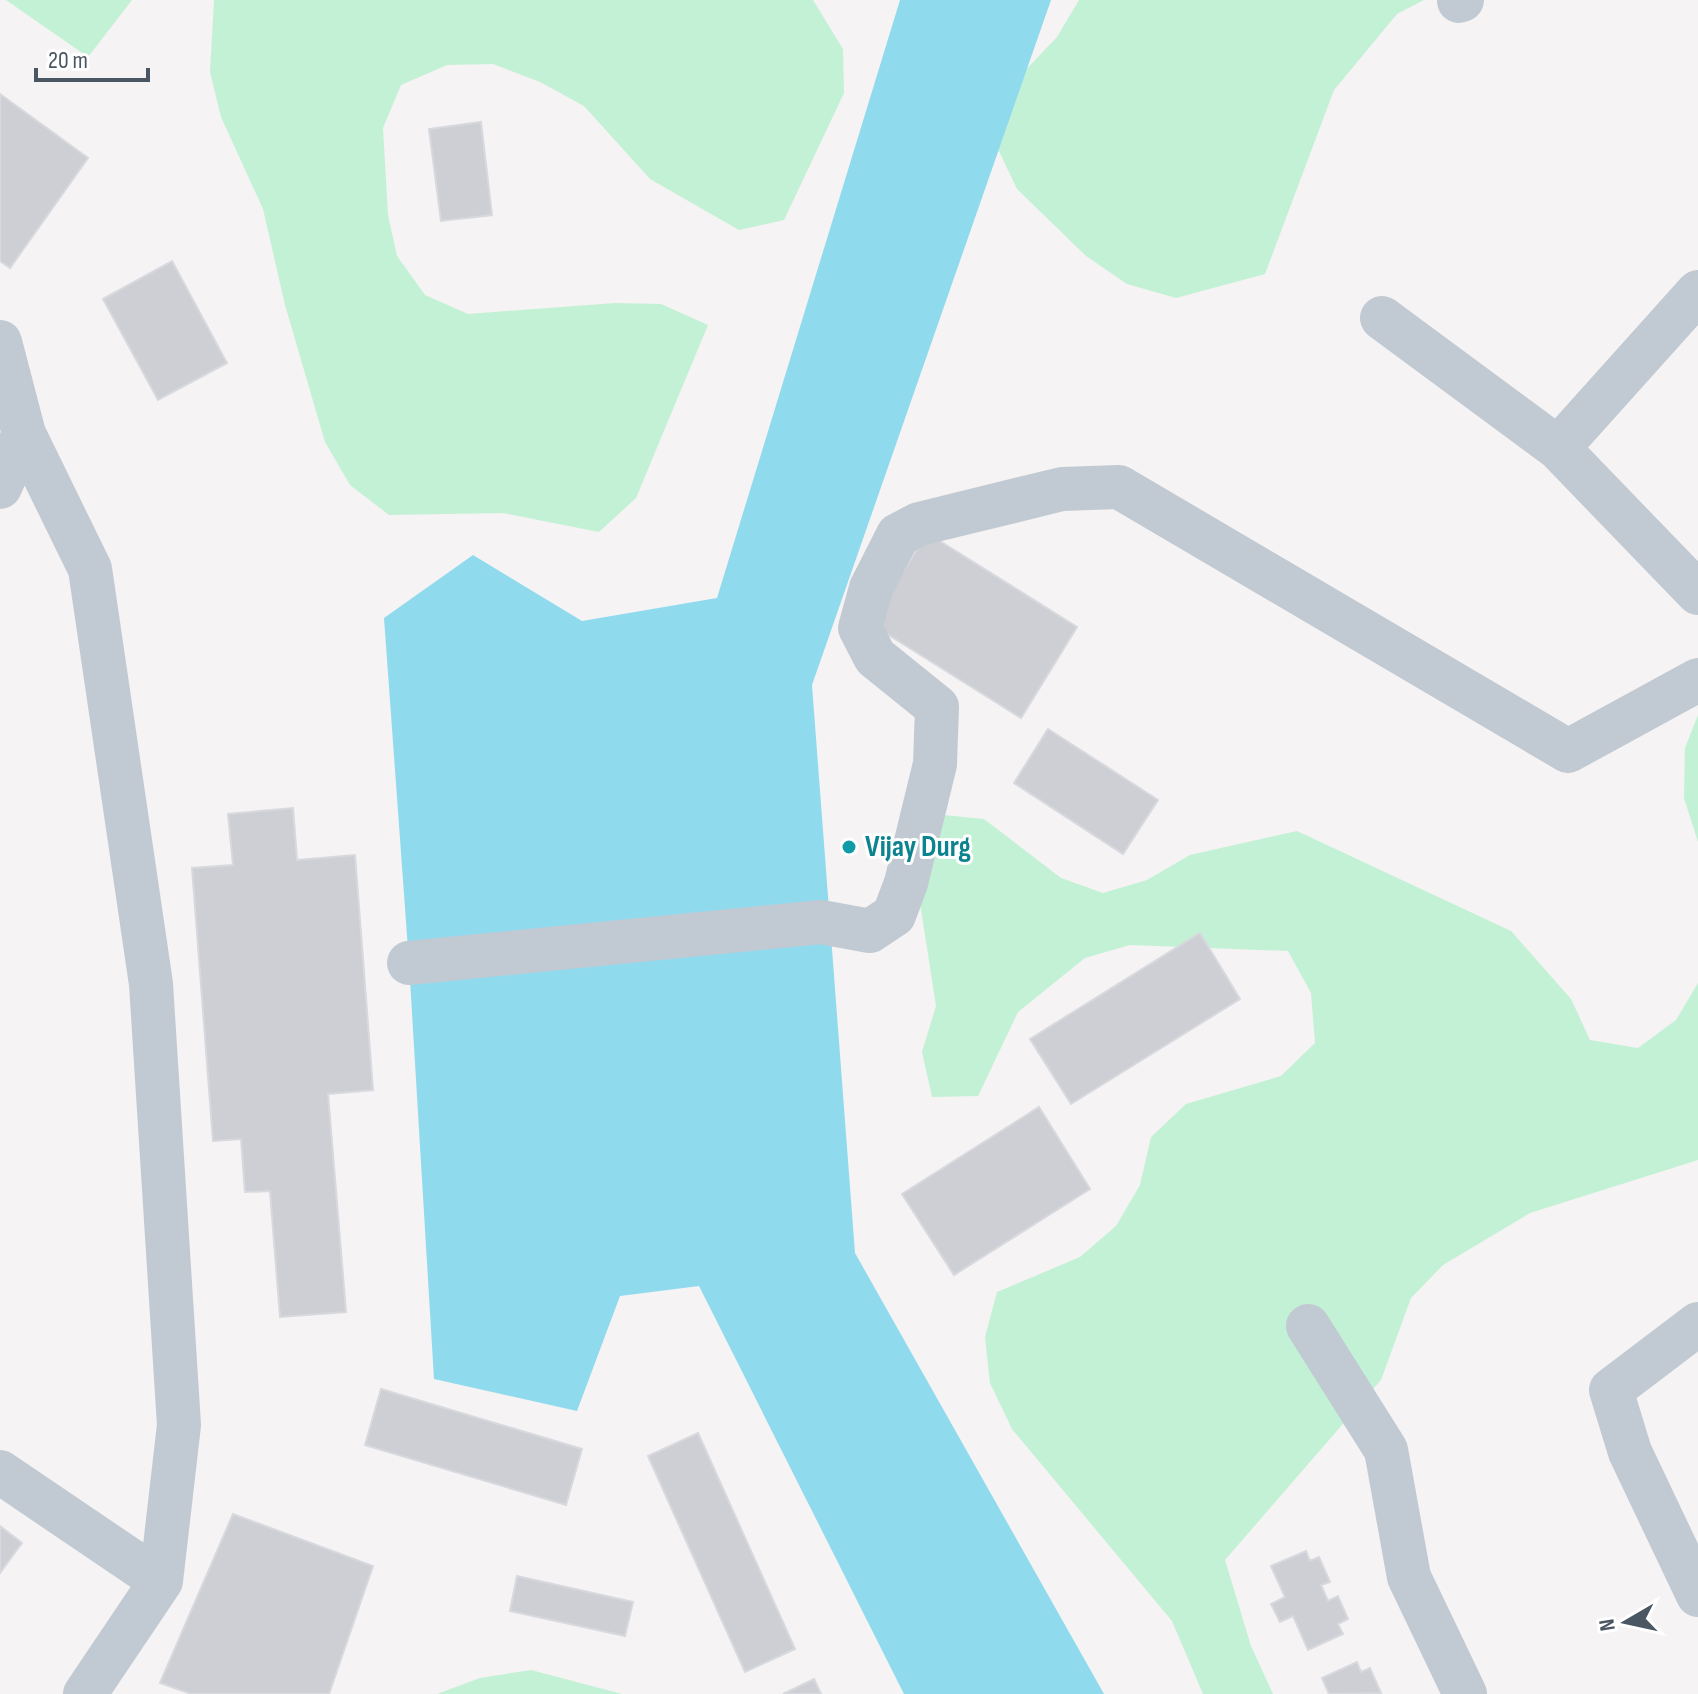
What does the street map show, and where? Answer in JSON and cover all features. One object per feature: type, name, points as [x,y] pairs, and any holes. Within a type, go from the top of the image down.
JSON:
[{"type":"lane","points":[[1558,448],[1698,292]]},
{"type":"lane","points":[[1382,318],[1558,448],[1698,593]]},
{"type":"lane","points":[[0,342],[24,434],[90,569],[151,984],[179,1425],[161,1581],[85,1694]]},
{"type":"lane","points":[[0,487],[24,434]]},
{"type":"lane","points":[[409,963],[821,922],[870,931],[894,915],[906,883],[935,764],[937,707],[875,657],[860,628],[871,588],[898,535],[919,524],[1062,489],[1119,487],[1568,751],[1698,680]]},
{"type":"lane","points":[[1698,1324],[1611,1390],[1630,1452],[1698,1595]]},
{"type":"lane","points":[[1308,1326],[1386,1450],[1409,1577],[1465,1694]]},
{"type":"lane","points":[[0,1472],[161,1581]]},
{"type":"green space","points":[[6,0],[132,0],[88,57]]},
{"type":"green space","points":[[214,0],[813,0],[843,49],[844,93],[784,220],[739,230],[650,179],[584,106],[540,82],[493,64],[447,65],[401,85],[383,128],[388,215],[397,256],[425,295],[468,314],[615,303],[661,304],[708,325],[636,498],[599,532],[503,513],[389,515],[350,485],[325,442],[285,305],[263,209],[221,117],[210,72]]},
{"type":"green space","points":[[1079,0],[1424,0],[1397,14],[1334,90],[1265,274],[1176,298],[1127,284],[1086,256],[1017,189],[998,149],[994,103],[1057,37]]},
{"type":"green space","points":[[1698,715],[1698,842],[1684,798],[1685,748]]},
{"type":"green space","points":[[933,814],[984,819],[1061,878],[1103,893],[1147,880],[1190,855],[1297,831],[1511,931],[1571,999],[1590,1040],[1638,1048],[1676,1020],[1698,983],[1698,1160],[1530,1213],[1443,1265],[1411,1298],[1381,1380],[1225,1560],[1251,1646],[1273,1694],[1203,1694],[1172,1621],[1012,1429],[990,1383],[985,1337],[997,1292],[1080,1257],[1116,1226],[1140,1185],[1151,1137],[1186,1104],[1281,1076],[1315,1043],[1311,993],[1288,951],[1130,945],[1085,958],[1018,1012],[978,1096],[932,1097],[922,1052],[936,1006],[913,858]]},
{"type":"green space","points":[[531,1670],[622,1694],[437,1694],[480,1678]]},
{"type":"water","points":[[900,0],[1051,0],[812,685],[855,1253],[1104,1694],[904,1694],[699,1286],[620,1296],[577,1411],[434,1379],[384,618],[473,555],[582,621],[717,598]]},
{"type":"building","points":[[0,94],[88,158],[10,268],[0,261]]},
{"type":"building","points":[[481,122],[492,215],[441,221],[429,129]]},
{"type":"building","points":[[172,261],[227,363],[158,400],[103,299]]},
{"type":"building","points":[[927,533],[1077,627],[1021,718],[871,624]]},
{"type":"building","points":[[1048,729],[1158,800],[1123,854],[1014,783]]},
{"type":"building","points":[[293,808],[297,860],[355,855],[373,1090],[328,1094],[346,1312],[280,1317],[270,1191],[245,1192],[241,1139],[213,1141],[192,868],[233,865],[228,814]]},
{"type":"building","points":[[1200,933],[1240,999],[1071,1104],[1030,1039]]},
{"type":"building","points":[[1039,1107],[1090,1189],[954,1275],[902,1194]]},
{"type":"building","points":[[381,1389],[582,1449],[566,1505],[365,1445]]},
{"type":"building","points":[[698,1433],[795,1649],[745,1672],[648,1456]]},
{"type":"building","points":[[233,1514],[373,1566],[329,1694],[191,1694],[160,1683]]},
{"type":"building","points":[[0,1526],[22,1543],[0,1573]]},
{"type":"building","points":[[1306,1551],[1310,1561],[1319,1557],[1330,1582],[1321,1585],[1328,1601],[1338,1596],[1348,1619],[1338,1624],[1343,1634],[1308,1650],[1293,1616],[1280,1622],[1271,1604],[1285,1597],[1271,1566]]},
{"type":"building","points":[[517,1576],[633,1602],[625,1636],[510,1611]]},
{"type":"building","points":[[1357,1662],[1361,1672],[1370,1668],[1381,1693],[1329,1694],[1322,1678]]},
{"type":"building","points":[[814,1679],[821,1694],[783,1694]]},
{"type":"place","name":"Vijay Durg","points":[[849,847]]}]
